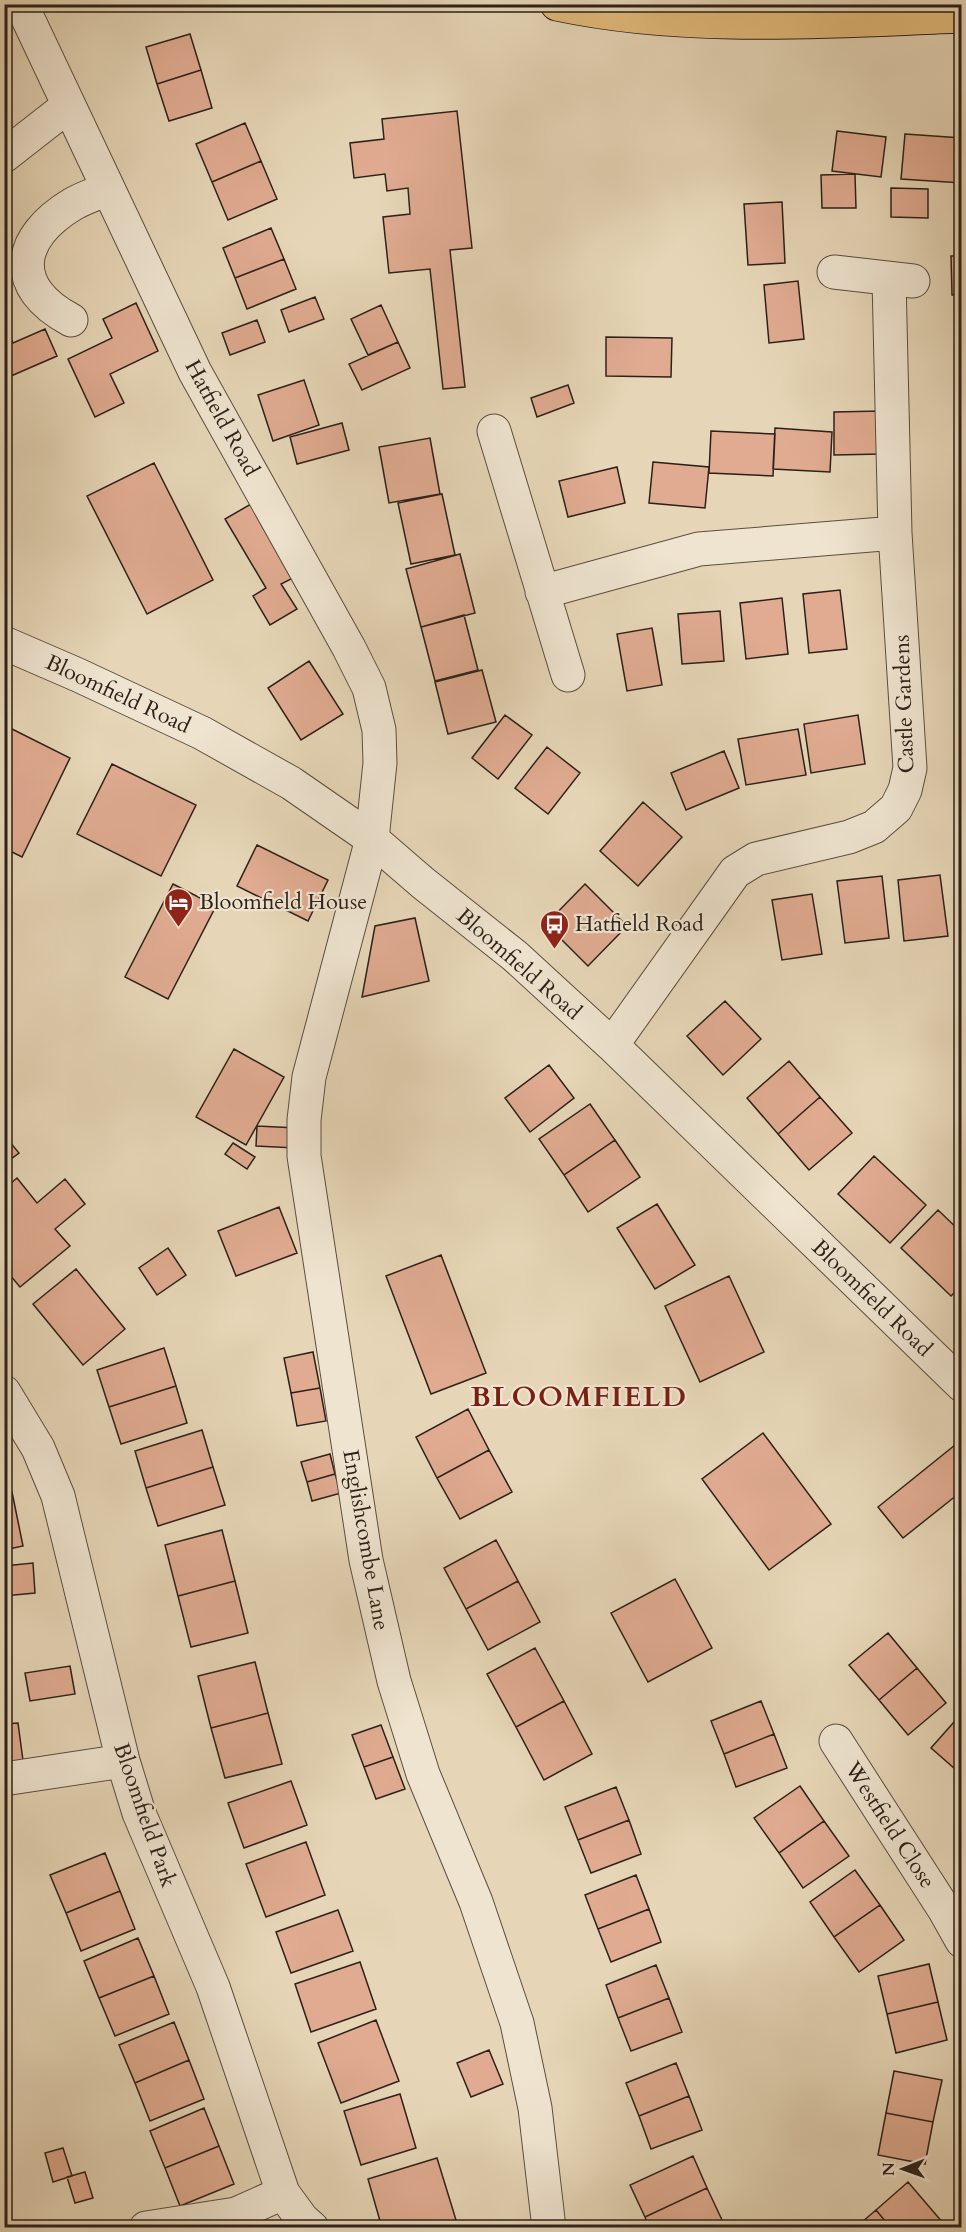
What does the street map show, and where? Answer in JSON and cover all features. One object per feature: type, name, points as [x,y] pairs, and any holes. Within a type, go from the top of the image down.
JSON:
[{"type":"main road","points":[[557,4],[676,20],[789,22],[962,16]]},
{"type":"street","name":"Hatfield Road","points":[[21,4],[195,372],[369,688],[379,730],[380,763],[372,839]]},
{"type":"street","points":[[4,156],[68,106]]},
{"type":"street","points":[[71,320],[52,310],[35,293],[29,277],[27,260],[32,243],[47,224],[73,204],[107,189]]},
{"type":"street","name":"Castle Gardens","points":[[612,1045],[735,872],[756,859],[849,837],[874,827],[896,808],[905,790],[910,768],[895,532],[901,280],[834,272]]},
{"type":"street","points":[[494,430],[568,675]]},
{"type":"street","points":[[542,592],[699,549],[895,532]]},
{"type":"street","name":"Bloomfield Road","points":[[4,643],[202,733],[291,783],[372,839],[514,956],[612,1045],[962,1385]]},
{"type":"street","name":"Englishcombe Lane","points":[[372,839],[309,1077],[304,1120],[304,1156],[366,1560],[394,1681],[423,1774],[476,1902],[517,2023],[535,2108],[549,2228]]},
{"type":"street","name":"Bloomfield Park","points":[[4,1392],[38,1448],[58,1496],[123,1761],[152,1845],[213,1987],[283,2193],[302,2219],[312,2228]]},
{"type":"street","name":"Westfield Close","points":[[836,1741],[944,1909],[962,1941]]},
{"type":"street","points":[[4,1779],[123,1761]]},
{"type":"street","points":[[146,2228],[236,2214],[283,2193]]},
{"type":"building","points":[[190,34],[201,70],[157,84],[146,47]]},
{"type":"building","points":[[201,70],[212,108],[169,121],[157,84]]},
{"type":"building","points":[[457,111],[472,248],[450,250],[465,387],[443,389],[430,269],[389,273],[383,217],[410,214],[408,188],[387,191],[385,174],[354,178],[350,143],[384,139],[382,119]]},
{"type":"building","points":[[245,123],[261,161],[212,182],[196,144]]},
{"type":"building","points":[[837,131],[886,137],[881,177],[832,171]]},
{"type":"building","points":[[905,134],[962,138],[962,183],[901,179]]},
{"type":"building","points":[[261,161],[277,199],[228,220],[212,182]]},
{"type":"building","points":[[855,174],[856,208],[822,208],[821,175]]},
{"type":"building","points":[[891,188],[928,189],[928,218],[891,217]]},
{"type":"building","points":[[782,202],[785,263],[748,265],[744,204]]},
{"type":"building","points":[[271,228],[284,259],[235,278],[223,248]]},
{"type":"building","points":[[951,256],[962,256],[962,295],[952,295]]},
{"type":"building","points":[[284,259],[296,289],[247,309],[235,278]]},
{"type":"building","points":[[798,281],[804,339],[769,343],[764,285]]},
{"type":"building","points":[[956,296],[962,296],[962,322],[957,323]]},
{"type":"building","points":[[315,297],[324,319],[289,332],[281,310]]},
{"type":"building","points":[[136,303],[158,351],[110,374],[124,403],[95,417],[68,359],[112,338],[103,319]]},
{"type":"building","points":[[381,305],[398,342],[368,355],[351,319]]},
{"type":"building","points":[[257,320],[265,342],[230,355],[222,333]]},
{"type":"building","points":[[4,322],[13,343],[45,329],[57,356],[4,379]]},
{"type":"building","points":[[606,337],[672,338],[671,377],[606,376]]},
{"type":"building","points":[[398,342],[410,368],[362,390],[349,364]]},
{"type":"building","points":[[304,380],[319,425],[273,441],[258,395]]},
{"type":"building","points":[[568,385],[574,403],[537,417],[531,398]]},
{"type":"building","points":[[881,411],[882,454],[834,455],[834,412]]},
{"type":"building","points":[[342,423],[349,450],[297,464],[290,437]]},
{"type":"building","points":[[775,428],[832,432],[830,472],[773,469]]},
{"type":"building","points":[[711,431],[775,434],[773,476],[709,473]]},
{"type":"building","points":[[430,438],[440,494],[389,503],[379,447]]},
{"type":"building","points":[[653,462],[709,467],[705,508],[649,503]]},
{"type":"building","points":[[154,463],[213,580],[147,614],[87,496]]},
{"type":"building","points":[[617,467],[625,503],[568,517],[559,481]]},
{"type":"building","points":[[442,494],[455,555],[411,564],[398,503]]},
{"type":"building","points":[[251,504],[295,577],[281,584],[297,609],[270,625],[253,596],[266,588],[225,519]]},
{"type":"building","points":[[460,554],[475,613],[421,627],[406,569]]},
{"type":"building","points":[[840,590],[847,649],[809,653],[803,594]]},
{"type":"building","points":[[782,598],[788,654],[746,659],[740,603]]},
{"type":"building","points":[[720,611],[724,661],[682,664],[678,614]]},
{"type":"building","points":[[464,615],[478,670],[435,681],[421,627]]},
{"type":"building","points":[[652,628],[662,685],[627,691],[617,634]]},
{"type":"building","points":[[309,661],[343,714],[301,740],[268,688]]},
{"type":"building","points":[[482,670],[496,722],[448,734],[435,682]]},
{"type":"building","points":[[505,715],[532,735],[498,779],[472,758]]},
{"type":"building","points":[[858,715],[865,764],[811,773],[804,724]]},
{"type":"building","points":[[4,725],[70,758],[22,857],[4,848]]},
{"type":"building","points":[[798,729],[806,775],[746,785],[738,739]]},
{"type":"building","points":[[547,747],[580,773],[548,814],[515,788]]},
{"type":"building","points":[[724,751],[739,788],[686,810],[671,773]]},
{"type":"building","points":[[112,764],[196,805],[161,876],[77,834]]},
{"type":"building","points":[[643,802],[682,837],[638,886],[600,851]]},
{"type":"building","points":[[257,845],[328,880],[308,921],[237,886]]},
{"type":"building","points":[[940,875],[948,936],[904,941],[898,880]]},
{"type":"building","points":[[882,876],[889,938],[845,943],[837,881]]},
{"type":"building","points":[[173,884],[216,906],[168,999],[125,977]]},
{"type":"building","points":[[585,884],[627,926],[588,966],[546,924]]},
{"type":"building","points":[[812,894],[822,954],[782,960],[772,900]]},
{"type":"building","points":[[415,918],[429,981],[362,997],[375,926]]},
{"type":"building","points":[[725,1001],[761,1039],[723,1075],[687,1036]]},
{"type":"building","points":[[234,1049],[284,1077],[246,1145],[196,1117]]},
{"type":"building","points":[[789,1061],[820,1097],[778,1134],[747,1098]]},
{"type":"building","points":[[549,1065],[574,1098],[530,1132],[505,1098]]},
{"type":"building","points":[[820,1097],[852,1133],[809,1170],[778,1134]]},
{"type":"building","points":[[590,1104],[615,1140],[564,1175],[539,1139]]},
{"type":"building","points":[[257,1126],[297,1128],[296,1148],[256,1146]]},
{"type":"building","points":[[4,1135],[19,1153],[4,1164]]},
{"type":"building","points":[[615,1140],[640,1177],[588,1212],[564,1175]]},
{"type":"building","points":[[233,1143],[255,1157],[247,1169],[225,1154]]},
{"type":"building","points":[[874,1156],[926,1205],[890,1243],[838,1194]]},
{"type":"building","points":[[17,1178],[37,1203],[65,1179],[85,1204],[55,1229],[70,1246],[20,1287],[4,1268],[4,1189]]},
{"type":"building","points":[[657,1204],[695,1265],[655,1289],[617,1228]]},
{"type":"building","points":[[279,1207],[297,1253],[236,1276],[218,1231]]},
{"type":"building","points":[[938,1210],[962,1233],[962,1285],[951,1296],[901,1248]]},
{"type":"building","points":[[168,1248],[186,1275],[157,1295],[139,1268]]},
{"type":"building","points":[[441,1255],[486,1373],[431,1394],[386,1276]]},
{"type":"building","points":[[76,1269],[125,1329],[83,1365],[33,1304]]},
{"type":"building","points":[[729,1276],[764,1352],[700,1382],[665,1306]]},
{"type":"building","points":[[164,1348],[176,1386],[109,1407],[97,1370]]},
{"type":"building","points":[[313,1352],[320,1388],[291,1393],[284,1358]]},
{"type":"building","points":[[176,1386],[187,1423],[121,1444],[109,1407]]},
{"type":"building","points":[[320,1388],[326,1421],[297,1426],[291,1393]]},
{"type":"building","points":[[468,1409],[489,1450],[437,1478],[416,1437]]},
{"type":"building","points":[[202,1430],[213,1467],[146,1488],[135,1451]]},
{"type":"building","points":[[763,1433],[831,1524],[769,1570],[702,1479]]},
{"type":"building","points":[[960,1441],[962,1491],[903,1538],[878,1507]]},
{"type":"building","points":[[489,1450],[512,1492],[460,1519],[437,1478]]},
{"type":"building","points":[[330,1454],[335,1474],[307,1482],[301,1462]]},
{"type":"building","points":[[213,1467],[225,1505],[158,1526],[146,1488]]},
{"type":"building","points":[[335,1474],[341,1493],[312,1501],[307,1482]]},
{"type":"building","points":[[12,1492],[23,1546],[4,1550],[4,1494]]},
{"type":"building","points":[[222,1530],[235,1581],[178,1596],[165,1545]]},
{"type":"building","points":[[496,1540],[518,1581],[466,1609],[444,1568]]},
{"type":"building","points":[[33,1563],[35,1593],[4,1596],[4,1566]]},
{"type":"building","points":[[675,1579],[712,1648],[648,1682],[611,1613]]},
{"type":"building","points":[[235,1581],[248,1633],[191,1647],[178,1596]]},
{"type":"building","points":[[518,1581],[540,1622],[488,1650],[466,1609]]},
{"type":"building","points":[[888,1633],[917,1668],[879,1700],[849,1665]]},
{"type":"building","points":[[535,1648],[564,1701],[516,1727],[487,1674]]},
{"type":"building","points":[[255,1662],[268,1713],[211,1728],[198,1676]]},
{"type":"building","points":[[70,1666],[75,1694],[30,1701],[25,1673]]},
{"type":"building","points":[[917,1668],[946,1703],[908,1735],[879,1700]]},
{"type":"building","points":[[564,1701],[592,1754],[544,1780],[516,1727]]},
{"type":"building","points":[[761,1701],[774,1734],[724,1754],[711,1721]]},
{"type":"building","points":[[268,1713],[282,1764],[225,1778],[211,1728]]},
{"type":"building","points":[[962,1713],[962,1775],[931,1748]]},
{"type":"building","points":[[18,1723],[24,1768],[5,1770],[4,1724]]},
{"type":"building","points":[[381,1725],[393,1757],[364,1767],[352,1735]]},
{"type":"building","points":[[774,1734],[787,1768],[736,1787],[724,1754]]},
{"type":"building","points":[[393,1757],[405,1789],[376,1799],[364,1767]]},
{"type":"building","points":[[291,1781],[307,1825],[244,1848],[228,1803]]},
{"type":"building","points":[[800,1786],[824,1821],[779,1853],[754,1818]]},
{"type":"building","points":[[616,1787],[629,1820],[578,1840],[565,1807]]},
{"type":"building","points":[[629,1820],[641,1854],[591,1873],[578,1840]]},
{"type":"building","points":[[824,1821],[849,1856],[803,1888],[779,1853]]},
{"type":"building","points":[[306,1842],[325,1895],[266,1917],[246,1864]]},
{"type":"building","points":[[105,1853],[120,1891],[66,1913],[50,1875]]},
{"type":"building","points":[[855,1870],[880,1905],[834,1937],[810,1902]]},
{"type":"building","points":[[636,1875],[649,1909],[598,1929],[585,1895]]},
{"type":"building","points":[[120,1891],[135,1929],[81,1951],[66,1913]]},
{"type":"building","points":[[880,1905],[904,1940],[859,1972],[834,1937]]},
{"type":"building","points":[[649,1909],[661,1942],[611,1962],[598,1929]]},
{"type":"building","points":[[338,1910],[353,1951],[291,1973],[276,1932]]},
{"type":"building","points":[[138,1938],[154,1976],[99,1998],[84,1961]]},
{"type":"building","points":[[360,1962],[376,2009],[311,2032],[295,1984]]},
{"type":"building","points":[[929,1964],[938,2002],[887,2014],[878,1976]]},
{"type":"building","points":[[656,1965],[669,1998],[618,2018],[606,1985]]},
{"type":"building","points":[[154,1976],[169,2014],[115,2036],[99,1998]]},
{"type":"building","points":[[669,1998],[682,2032],[631,2051],[618,2018]]},
{"type":"building","points":[[938,2002],[947,2040],[896,2053],[887,2014]]},
{"type":"building","points":[[376,2020],[399,2081],[341,2103],[318,2043]]},
{"type":"building","points":[[174,2022],[189,2060],[135,2083],[119,2045]]},
{"type":"building","points":[[489,2050],[503,2084],[471,2097],[457,2063]]},
{"type":"building","points":[[189,2060],[204,2099],[150,2121],[135,2083]]},
{"type":"building","points":[[676,2063],[689,2096],[639,2116],[626,2083]]},
{"type":"building","points":[[894,2071],[942,2080],[933,2122],[886,2113]]},
{"type":"building","points":[[400,2094],[416,2148],[361,2165],[344,2111]]},
{"type":"building","points":[[689,2096],[702,2130],[651,2149],[639,2116]]},
{"type":"building","points":[[204,2108],[219,2146],[165,2168],[150,2131]]},
{"type":"building","points":[[886,2113],[933,2122],[925,2164],[878,2155]]},
{"type":"building","points":[[219,2146],[234,2184],[180,2206],[165,2168]]},
{"type":"building","points":[[63,2148],[72,2176],[53,2182],[45,2153]]},
{"type":"building","points":[[693,2156],[707,2188],[645,2217],[630,2185]]},
{"type":"building","points":[[437,2158],[456,2220],[431,2228],[382,2228],[368,2179]]},
{"type":"building","points":[[85,2172],[93,2198],[75,2203],[67,2177]]},
{"type":"building","points":[[908,2182],[943,2223],[937,2228],[891,2228],[876,2210]]},
{"type":"building","points":[[707,2188],[722,2220],[706,2228],[649,2228],[645,2217]]},
{"type":"building","points":[[876,2210],[891,2228],[855,2228]]},
{"type":"place","name":"Bloomfield House","points":[[178,928]]},
{"type":"place","name":"Hatfield Road","points":[[554,950]]},
{"type":"district","name":"BLOOMFIELD","points":[[579,1397]]}]
